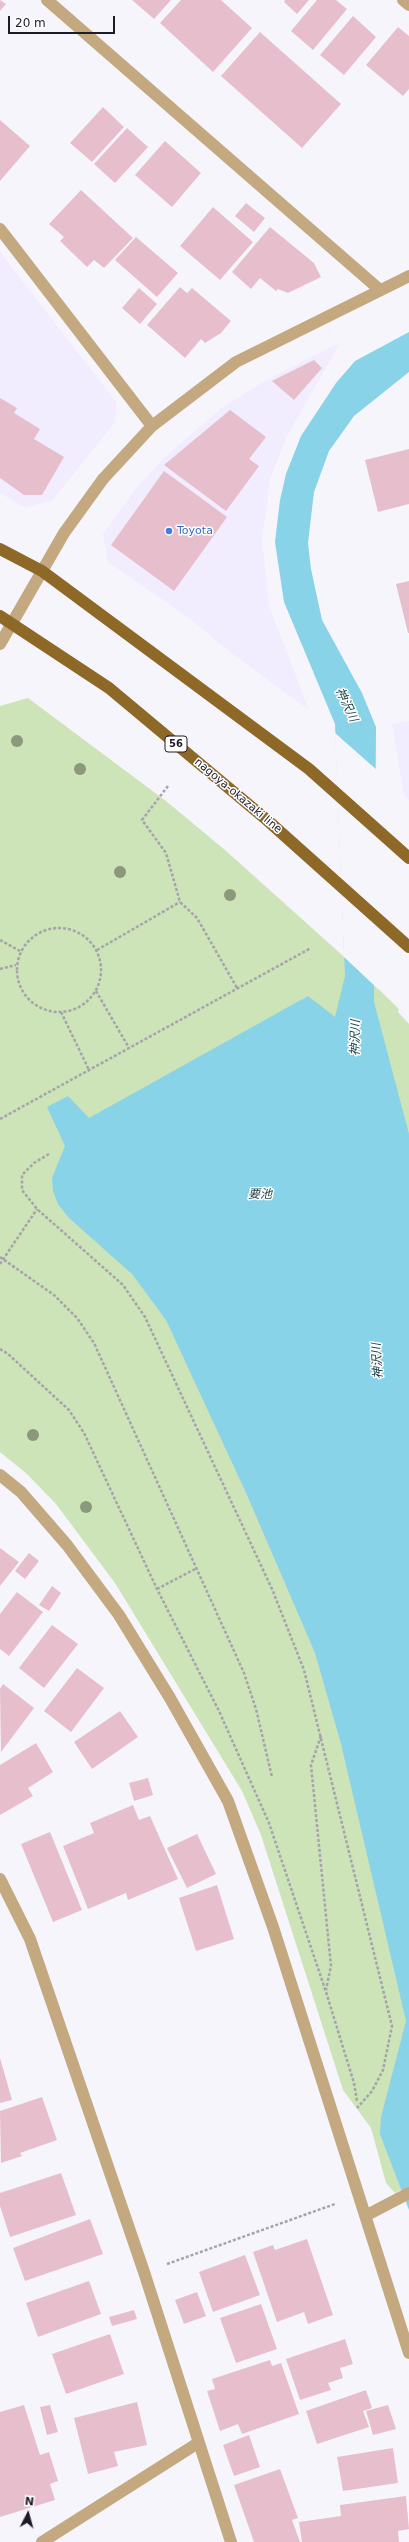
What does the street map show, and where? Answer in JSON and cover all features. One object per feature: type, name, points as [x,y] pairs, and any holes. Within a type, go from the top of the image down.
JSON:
[{"type":"main road","points":[[0,549],[42,571],[309,768],[409,858]]},
{"type":"main road","name":"nagoya-okazaki line","points":[[0,616],[13,622],[109,688],[267,820],[341,888],[409,947]]},
{"type":"street","points":[[47,0],[380,290]]},
{"type":"street","points":[[403,0],[409,6]]},
{"type":"street","points":[[0,229],[152,426]]},
{"type":"street","points":[[0,644],[64,533],[103,479],[152,426],[236,362],[409,276]]},
{"type":"street","points":[[0,1475],[21,1492],[67,1545],[118,1615],[170,1698],[228,1802],[273,1927],[360,2194],[409,2353]]},
{"type":"street","points":[[0,1879],[30,1939],[144,2272],[231,2542]]},
{"type":"street","points":[[366,2215],[405,2195]]},
{"type":"street","points":[[42,2542],[198,2443]]},
{"type":"path","points":[[168,786],[142,820],[166,853],[180,902],[197,918],[236,988]]},
{"type":"path","points":[[97,950],[180,902]]},
{"type":"path","points":[[52,927],[66,927],[79,932],[90,941],[97,950],[101,965],[101,978],[96,991],[81,1005],[61,1012],[46,1010],[28,999],[17,980],[16,965],[20,951],[29,939],[39,931],[52,927]]},
{"type":"path","points":[[0,940],[20,951]]},
{"type":"path","points":[[0,1119],[311,948]]},
{"type":"path","points":[[0,969],[16,965]]},
{"type":"path","points":[[96,991],[129,1048]]},
{"type":"path","points":[[61,1012],[89,1070]]},
{"type":"path","points":[[49,1154],[34,1163],[22,1175],[22,1190],[37,1209],[123,1285],[145,1317],[272,1589],[304,1670],[392,2026],[383,2070],[372,2091],[357,2108]]},
{"type":"path","points":[[0,1264],[1,1258],[37,1209]]},
{"type":"path","points":[[1,1258],[54,1295],[77,1318],[94,1343],[244,1672],[256,1709],[272,1777]]},
{"type":"path","points":[[157,1588],[197,1568]]},
{"type":"path","points":[[321,1736],[312,1765],[331,1966],[326,1992]]},
{"type":"path","points":[[144,2272],[360,2194]]},
{"type":"shaded area","points":[[0,252],[117,403],[115,422],[52,501],[24,507],[0,493]]},
{"type":"shaded area","points":[[334,345],[339,345],[286,438],[270,479],[262,540],[269,606],[309,710],[230,652],[189,618],[108,562],[103,534],[137,487],[169,453],[223,407],[263,382]]},
{"type":"shaded area","points":[[409,721],[409,800],[404,795],[392,724]]},
{"type":"green space","points":[[28,698],[166,801],[225,850],[361,972],[399,1009],[398,1012],[409,1024],[409,2185],[395,2193],[386,2183],[371,2128],[343,2090],[261,1835],[242,1791],[115,1583],[56,1504],[27,1474],[0,1452],[0,706]]},
{"type":"water","name":"要池","points":[[409,332],[409,372],[354,416],[329,451],[314,492],[308,543],[311,569],[322,620],[362,693],[376,727],[374,1002],[409,1134],[409,2210],[380,2134],[381,2117],[406,2021],[341,1744],[315,1653],[247,1495],[166,1320],[132,1274],[68,1217],[58,1204],[53,1191],[52,1178],[65,1146],[47,1107],[68,1096],[89,1118],[308,996],[335,1017],[345,976],[335,724],[284,602],[275,542],[280,500],[286,474],[301,436],[336,383],[355,361]]},
{"type":"pier","points":[[335,733],[378,771],[378,989],[344,957]]},
{"type":"building","points":[[0,0],[6,4],[0,11]]},
{"type":"building","points":[[132,0],[171,0],[154,19]]},
{"type":"building","points":[[181,0],[221,0],[252,28],[213,72],[160,23]]},
{"type":"building","points":[[285,0],[309,0],[297,14],[284,2]]},
{"type":"building","points":[[317,0],[336,0],[347,9],[313,50],[291,31]]},
{"type":"building","points":[[353,16],[376,37],[344,75],[320,55]]},
{"type":"building","points":[[398,27],[409,36],[409,89],[403,96],[366,65]]},
{"type":"building","points":[[260,32],[341,104],[302,148],[221,76]]},
{"type":"building","points":[[103,107],[124,127],[92,162],[70,143]]},
{"type":"building","points":[[0,120],[30,146],[0,181]]},
{"type":"building","points":[[127,128],[148,147],[115,183],[94,164]]},
{"type":"building","points":[[165,141],[201,173],[172,207],[135,175]]},
{"type":"building","points":[[81,190],[133,238],[104,268],[94,260],[87,267],[60,241],[64,237],[49,224]]},
{"type":"building","points":[[246,203],[265,218],[254,232],[235,216]]},
{"type":"building","points":[[213,207],[253,242],[220,280],[180,246]]},
{"type":"building","points":[[270,227],[314,263],[321,277],[288,293],[278,289],[276,291],[260,278],[251,289],[232,272]]},
{"type":"building","points":[[136,237],[178,273],[157,297],[115,260]]},
{"type":"building","points":[[180,287],[187,293],[192,288],[231,321],[221,333],[205,343],[201,339],[185,358],[147,325]]},
{"type":"building","points":[[139,288],[157,304],[140,324],[122,308]]},
{"type":"building","points":[[314,360],[322,368],[294,400],[272,381]]},
{"type":"building","points":[[0,398],[17,408],[14,413],[40,429],[34,439],[64,457],[42,495],[24,495],[0,478]]},
{"type":"building","points":[[230,410],[266,437],[249,459],[259,466],[226,511],[164,465]]},
{"type":"building","points":[[409,449],[409,504],[378,512],[365,460]]},
{"type":"building","name":"Toyota","points":[[164,471],[227,517],[174,591],[111,545]]},
{"type":"building","points":[[409,581],[409,633],[408,633],[396,584]]},
{"type":"building","points":[[0,1548],[19,1562],[0,1586]]},
{"type":"building","points":[[29,1553],[39,1561],[25,1579],[15,1571]]},
{"type":"building","points":[[52,1586],[61,1593],[49,1611],[39,1605]]},
{"type":"building","points":[[17,1592],[43,1612],[9,1656],[0,1649],[0,1614]]},
{"type":"building","points":[[52,1625],[78,1644],[44,1688],[19,1668]]},
{"type":"building","points":[[77,1668],[104,1688],[71,1732],[44,1711]]},
{"type":"building","points":[[3,1684],[34,1708],[1,1752],[0,1689]]},
{"type":"building","points":[[120,1711],[138,1737],[92,1769],[74,1742]]},
{"type":"building","points":[[36,1743],[53,1772],[28,1788],[33,1796],[0,1815],[0,1765]]},
{"type":"building","points":[[148,1778],[153,1795],[134,1801],[129,1783]]},
{"type":"building","points":[[133,1805],[139,1820],[150,1816],[178,1879],[128,1900],[126,1893],[88,1909],[63,1846],[94,1833],[90,1823]]},
{"type":"building","points":[[50,1832],[82,1910],[53,1922],[21,1844]]},
{"type":"building","points":[[197,1834],[216,1874],[187,1888],[167,1848]]},
{"type":"building","points":[[217,1885],[234,1939],[196,1951],[179,1898]]},
{"type":"building","points":[[0,2058],[12,2100],[0,2103]]},
{"type":"building","points":[[42,2097],[57,2140],[20,2153],[22,2156],[1,2163],[0,2111]]},
{"type":"building","points":[[61,2173],[76,2215],[10,2237],[0,2206],[0,2193]]},
{"type":"building","points":[[90,2219],[103,2254],[25,2281],[13,2248]]},
{"type":"building","points":[[307,2239],[333,2315],[308,2324],[304,2312],[277,2322],[253,2252],[273,2245],[275,2250]]},
{"type":"building","points":[[245,2255],[260,2295],[213,2312],[199,2272]]},
{"type":"building","points":[[89,2281],[101,2314],[38,2337],[26,2303]]},
{"type":"building","points":[[197,2292],[206,2316],[184,2324],[175,2300]]},
{"type":"building","points":[[261,2304],[277,2349],[236,2363],[220,2318]]},
{"type":"building","points":[[134,2310],[137,2319],[112,2326],[109,2317]]},
{"type":"building","points":[[110,2334],[124,2374],[66,2394],[52,2354]]},
{"type":"building","points":[[345,2339],[353,2364],[340,2368],[343,2378],[328,2383],[331,2390],[300,2400],[286,2359]]},
{"type":"building","points":[[270,2360],[272,2366],[281,2363],[299,2414],[242,2434],[238,2424],[220,2431],[207,2391],[215,2389],[212,2379]]},
{"type":"building","points":[[366,2390],[372,2408],[363,2411],[369,2427],[317,2444],[306,2411]]},
{"type":"building","points":[[137,2402],[147,2445],[114,2452],[118,2466],[88,2474],[74,2418]]},
{"type":"building","points":[[24,2405],[40,2455],[49,2452],[58,2481],[50,2484],[55,2500],[0,2517],[0,2412]]},
{"type":"building","points":[[50,2405],[58,2432],[47,2435],[40,2407]]},
{"type":"building","points":[[388,2405],[396,2429],[373,2435],[366,2411]]},
{"type":"building","points":[[249,2435],[260,2467],[234,2476],[223,2445]]},
{"type":"building","points":[[393,2448],[398,2483],[343,2491],[337,2457]]},
{"type":"building","points":[[280,2469],[298,2518],[292,2520],[300,2542],[254,2542],[234,2485]]},
{"type":"building","points":[[406,2496],[409,2529],[398,2531],[399,2542],[302,2542],[299,2522],[341,2516],[340,2505]]},
{"type":"place","name":"Toyota","points":[[169,531]]},
{"type":"water label","name":"神沢川","points":[[346,705]]},
{"type":"water label","name":"神沢川","points":[[356,1038]]},
{"type":"water label","name":"神沢川","points":[[378,1361]]}]
